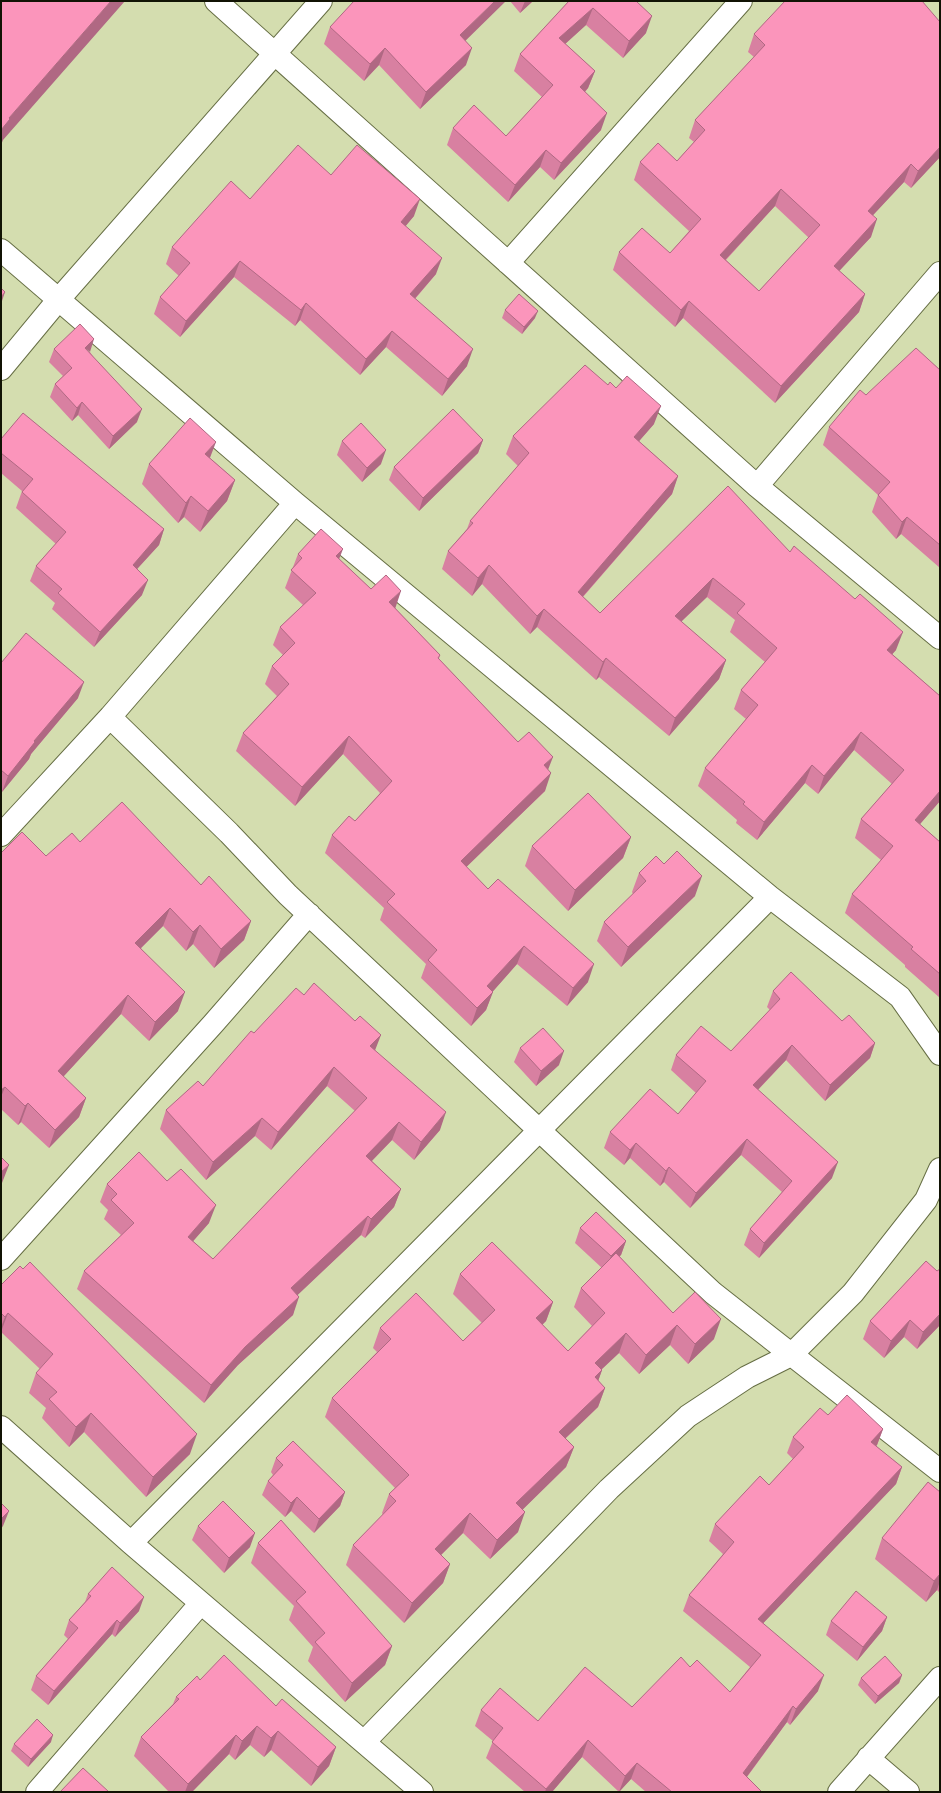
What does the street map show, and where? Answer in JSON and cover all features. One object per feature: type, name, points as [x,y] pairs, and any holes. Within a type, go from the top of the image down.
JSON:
[{"type":"street","points":[[216,1],[757,486],[940,638]]},
{"type":"street","points":[[1,369],[59,299],[274,52],[321,1]]},
{"type":"street","points":[[508,263],[741,1]]},
{"type":"street","points":[[1,250],[295,503],[770,897],[900,998],[940,1054]]},
{"type":"street","points":[[757,486],[940,273]]},
{"type":"street","points":[[1,835],[110,717],[295,503]]},
{"type":"street","points":[[110,717],[229,833],[288,895],[713,1293],[940,1471]]},
{"type":"street","points":[[131,1543],[770,897]]},
{"type":"street","points":[[1,1259],[214,1024],[309,914]]},
{"type":"street","points":[[364,1742],[609,1489],[688,1416],[747,1377],[792,1355],[853,1293],[926,1200],[940,1169]]},
{"type":"street","points":[[1,1427],[131,1543],[422,1792]]},
{"type":"street","points":[[37,1792],[201,1603]]},
{"type":"street","points":[[839,1792],[940,1678]]},
{"type":"street","points":[[868,1758],[908,1792]]},
{"type":"building","points":[[111,1],[9,118],[10,119],[1,130],[1,2]]},
{"type":"building","points":[[354,1],[495,1],[460,35],[472,48],[426,92],[385,48],[370,64],[330,27]]},
{"type":"building","points":[[569,1],[636,1],[652,16],[629,41],[593,8],[559,38],[595,71],[580,87],[607,113],[561,163],[546,150],[515,185],[453,128],[474,105],[506,136],[553,85],[520,54]]},
{"type":"building","points":[[785,1],[922,1],[940,22],[940,147],[918,171],[911,164],[868,211],[877,219],[834,266],[865,294],[781,386],[689,301],[681,310],[619,252],[642,228],[670,253],[701,219],[640,162],[658,143],[677,161],[705,130],[695,120],[765,45],[754,34]],"holes":[[[781,189],[820,225],[759,291],[720,255]]]},
{"type":"building","points":[[298,145],[331,175],[357,145],[420,199],[401,222],[442,258],[410,294],[473,349],[448,379],[392,331],[366,359],[306,303],[301,310],[240,261],[186,321],[160,297],[190,263],[172,247],[231,181],[250,199]]},
{"type":"building","points":[[1,288],[5,292],[1,297]]},
{"type":"building","points":[[519,294],[538,311],[524,327],[505,310]]},
{"type":"building","points":[[80,324],[94,339],[85,348],[142,409],[113,436],[82,402],[77,408],[55,384],[72,368],[54,349]]},
{"type":"building","points":[[916,348],[940,370],[940,545],[907,517],[902,522],[878,495],[890,482],[829,427],[860,390],[866,395]]},
{"type":"building","points":[[585,365],[608,385],[610,382],[616,388],[627,376],[661,406],[634,437],[678,476],[578,592],[600,613],[728,486],[790,552],[794,546],[855,599],[860,594],[903,632],[887,650],[940,696],[940,791],[915,820],[940,842],[940,974],[911,949],[913,947],[852,894],[893,846],[861,819],[904,770],[861,732],[824,776],[812,765],[764,822],[743,804],[745,802],[705,768],[758,705],[741,690],[777,648],[737,613],[745,604],[713,578],[675,616],[726,660],[675,718],[606,658],[603,662],[544,609],[537,616],[489,565],[478,578],[448,551],[473,523],[470,521],[529,453],[513,436]]},
{"type":"building","points":[[453,409],[483,440],[423,498],[394,467]]},
{"type":"building","points":[[23,413],[164,529],[133,565],[148,580],[100,632],[58,593],[62,589],[36,566],[66,532],[22,492],[33,479],[1,453],[1,439]]},
{"type":"building","points":[[190,418],[216,442],[205,454],[235,480],[208,511],[191,496],[186,503],[149,464]]},
{"type":"building","points":[[361,423],[386,450],[367,468],[342,441]]},
{"type":"building","points":[[321,529],[343,549],[336,556],[371,589],[386,575],[401,591],[389,602],[440,655],[438,658],[518,742],[529,732],[553,757],[544,765],[551,773],[461,861],[488,889],[498,879],[594,964],[573,988],[524,946],[487,986],[493,992],[477,1008],[428,960],[437,950],[387,902],[395,894],[332,835],[349,816],[355,821],[392,781],[349,736],[302,787],[243,733],[289,684],[272,666],[295,643],[280,627],[316,593],[291,570],[302,558],[298,554]]},
{"type":"building","points":[[26,633],[84,682],[34,741],[35,742],[8,776],[1,770],[1,663]]},
{"type":"building","points":[[588,793],[631,837],[575,890],[532,846]]},
{"type":"building","points":[[122,802],[201,885],[209,876],[251,921],[221,949],[200,925],[193,932],[170,908],[135,943],[185,992],[155,1022],[128,995],[58,1071],[86,1098],[55,1130],[28,1103],[25,1106],[5,1087],[1,1090],[1,853],[22,832],[46,856],[72,833],[80,842]]},
{"type":"building","points":[[677,851],[702,876],[628,947],[604,922],[646,881],[639,873],[656,856],[664,864]]},
{"type":"building","points":[[791,972],[842,1021],[849,1015],[875,1043],[830,1085],[792,1045],[753,1085],[838,1162],[764,1243],[750,1229],[792,1181],[747,1139],[696,1193],[669,1167],[666,1171],[636,1143],[630,1150],[610,1132],[650,1089],[678,1114],[706,1081],[676,1055],[701,1026],[731,1051],[780,999],[773,991]]},
{"type":"building","points":[[314,983],[355,1021],[360,1016],[381,1035],[370,1046],[446,1112],[421,1142],[399,1122],[366,1156],[401,1189],[371,1219],[368,1216],[291,1288],[299,1297],[245,1347],[211,1385],[84,1271],[134,1223],[111,1200],[117,1194],[107,1184],[139,1152],[167,1181],[181,1169],[216,1205],[188,1237],[213,1259],[367,1098],[334,1067],[278,1132],[262,1118],[213,1162],[166,1110],[198,1081],[203,1086],[251,1031],[254,1033],[296,988],[304,995]]},
{"type":"building","points":[[543,1028],[564,1051],[541,1071],[520,1048]]},
{"type":"building","points":[[1,1157],[9,1165],[1,1172]]},
{"type":"building","points":[[596,1212],[626,1241],[611,1256],[580,1228]]},
{"type":"building","points":[[492,1242],[553,1302],[536,1318],[568,1351],[605,1313],[581,1288],[616,1253],[673,1313],[695,1292],[721,1319],[695,1344],[677,1325],[646,1355],[626,1333],[595,1363],[602,1370],[595,1377],[605,1388],[559,1432],[574,1447],[516,1503],[525,1512],[497,1540],[470,1513],[435,1549],[450,1564],[412,1603],[353,1545],[396,1501],[389,1494],[409,1475],[332,1398],[391,1339],[380,1328],[416,1293],[463,1341],[495,1310],[460,1274]]},
{"type":"building","points":[[926,1261],[937,1271],[940,1269],[940,1314],[923,1332],[910,1320],[891,1341],[870,1321]]},
{"type":"building","points":[[30,1262],[197,1434],[153,1477],[91,1413],[76,1427],[49,1399],[57,1392],[36,1373],[53,1354],[8,1313],[5,1317],[1,1313],[1,1285],[20,1266],[23,1269]]},
{"type":"building","points":[[847,1395],[883,1429],[871,1442],[902,1467],[758,1619],[824,1675],[796,1709],[793,1706],[743,1773],[762,1792],[672,1792],[637,1763],[625,1776],[588,1740],[546,1789],[492,1742],[503,1728],[481,1710],[500,1688],[538,1721],[585,1667],[632,1707],[681,1657],[690,1667],[697,1660],[730,1692],[761,1655],[689,1595],[734,1542],[715,1524],[760,1476],[769,1485],[804,1447],[793,1437],[820,1408],[828,1415]]},
{"type":"building","points":[[293,1441],[345,1492],[319,1519],[297,1497],[291,1503],[268,1481],[283,1465],[276,1458]]},
{"type":"building","points":[[928,1482],[940,1492],[940,1574],[934,1581],[882,1538]]},
{"type":"building","points":[[223,1501],[255,1533],[229,1558],[198,1526]]},
{"type":"building","points":[[1,1503],[9,1511],[1,1519]]},
{"type":"building","points":[[281,1520],[392,1646],[352,1683],[315,1642],[325,1633],[296,1601],[306,1592],[258,1543]]},
{"type":"building","points":[[112,1567],[144,1597],[120,1623],[117,1620],[54,1691],[36,1676],[78,1628],[69,1620],[91,1596],[88,1594]]},
{"type":"building","points":[[856,1591],[887,1617],[863,1647],[831,1621]]},
{"type":"building","points":[[224,1655],[276,1706],[282,1699],[336,1747],[318,1767],[278,1731],[271,1738],[257,1726],[242,1741],[236,1735],[188,1784],[141,1737],[179,1699],[176,1697],[197,1676],[200,1680]]},
{"type":"building","points":[[885,1656],[902,1675],[878,1696],[861,1678]]},
{"type":"building","points":[[37,1719],[53,1735],[31,1759],[14,1744]]},
{"type":"building","points":[[83,1768],[109,1792],[60,1792]]}]
